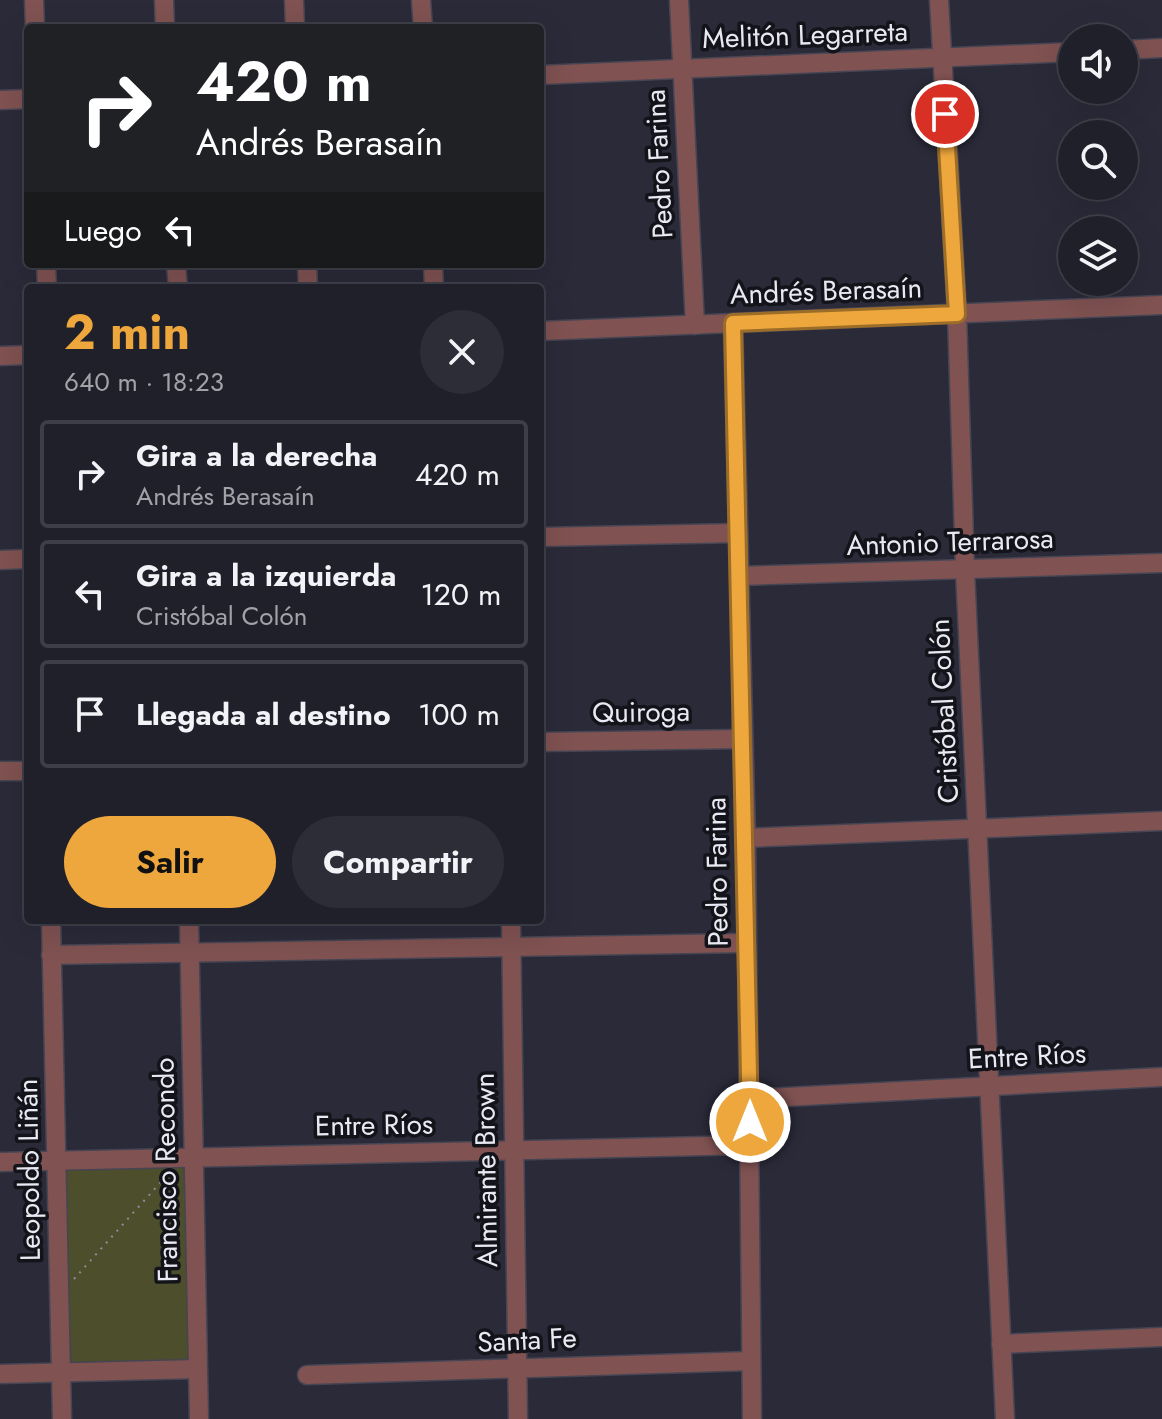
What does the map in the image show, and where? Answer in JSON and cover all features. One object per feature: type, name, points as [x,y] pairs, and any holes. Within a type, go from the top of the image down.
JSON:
[{"type":"street","points":[[34,0],[35,24]]},
{"type":"street","points":[[164,0],[165,24]]},
{"type":"street","points":[[294,0],[295,24]]},
{"type":"street","points":[[421,0],[423,24]]},
{"type":"street","name":"Pedro Farina","points":[[679,0],[695,325]]},
{"type":"street","name":"Cristóbal Colón","points":[[939,0],[957,314],[965,570],[1005,1419]]},
{"type":"street","points":[[1138,49],[1162,48]]},
{"type":"street","name":"Melitón Legarreta","points":[[544,75],[1058,53]]},
{"type":"street","points":[[0,100],[24,99]]},
{"type":"street","name":"Andrés Berasaín","points":[[544,331],[1162,305]]},
{"type":"street","name":"Pedro Farina","points":[[733,323],[746,838],[752,1419]]},
{"type":"street","points":[[0,356],[24,355]]},
{"type":"street","points":[[544,537],[738,533]]},
{"type":"street","points":[[0,560],[24,559]]},
{"type":"street","name":"Antonio Terrarosa","points":[[739,576],[1162,563]]},
{"type":"street","name":"Quiroga","points":[[544,742],[742,739]]},
{"type":"street","points":[[0,771],[24,771]]},
{"type":"street","points":[[746,838],[1162,821]]},
{"type":"street","name":"Leopoldo Liñán","points":[[51,924],[62,1419]]},
{"type":"street","name":"Francisco Recondo","points":[[189,924],[188,1157],[199,1419]]},
{"type":"street","name":"Almirante Brown","points":[[511,924],[518,1419]]},
{"type":"street","points":[[51,955],[746,943]]},
{"type":"street","name":"Entre Ríos","points":[[750,1099],[1162,1077]]},
{"type":"street","name":"Entre Ríos","points":[[0,1162],[749,1145]]},
{"type":"street","points":[[1001,1344],[1162,1337]]},
{"type":"street","name":"Santa Fe","points":[[307,1375],[518,1369],[543,1365],[751,1361]]},
{"type":"street","points":[[0,1374],[198,1369]]},
{"type":"path","points":[[59,1295],[188,1157]]},
{"type":"green space","points":[[184,1164],[190,1361],[71,1365],[65,1167]]},
{"type":"route","points":[[750,1122],[733,323],[957,314],[945,114]]}]
